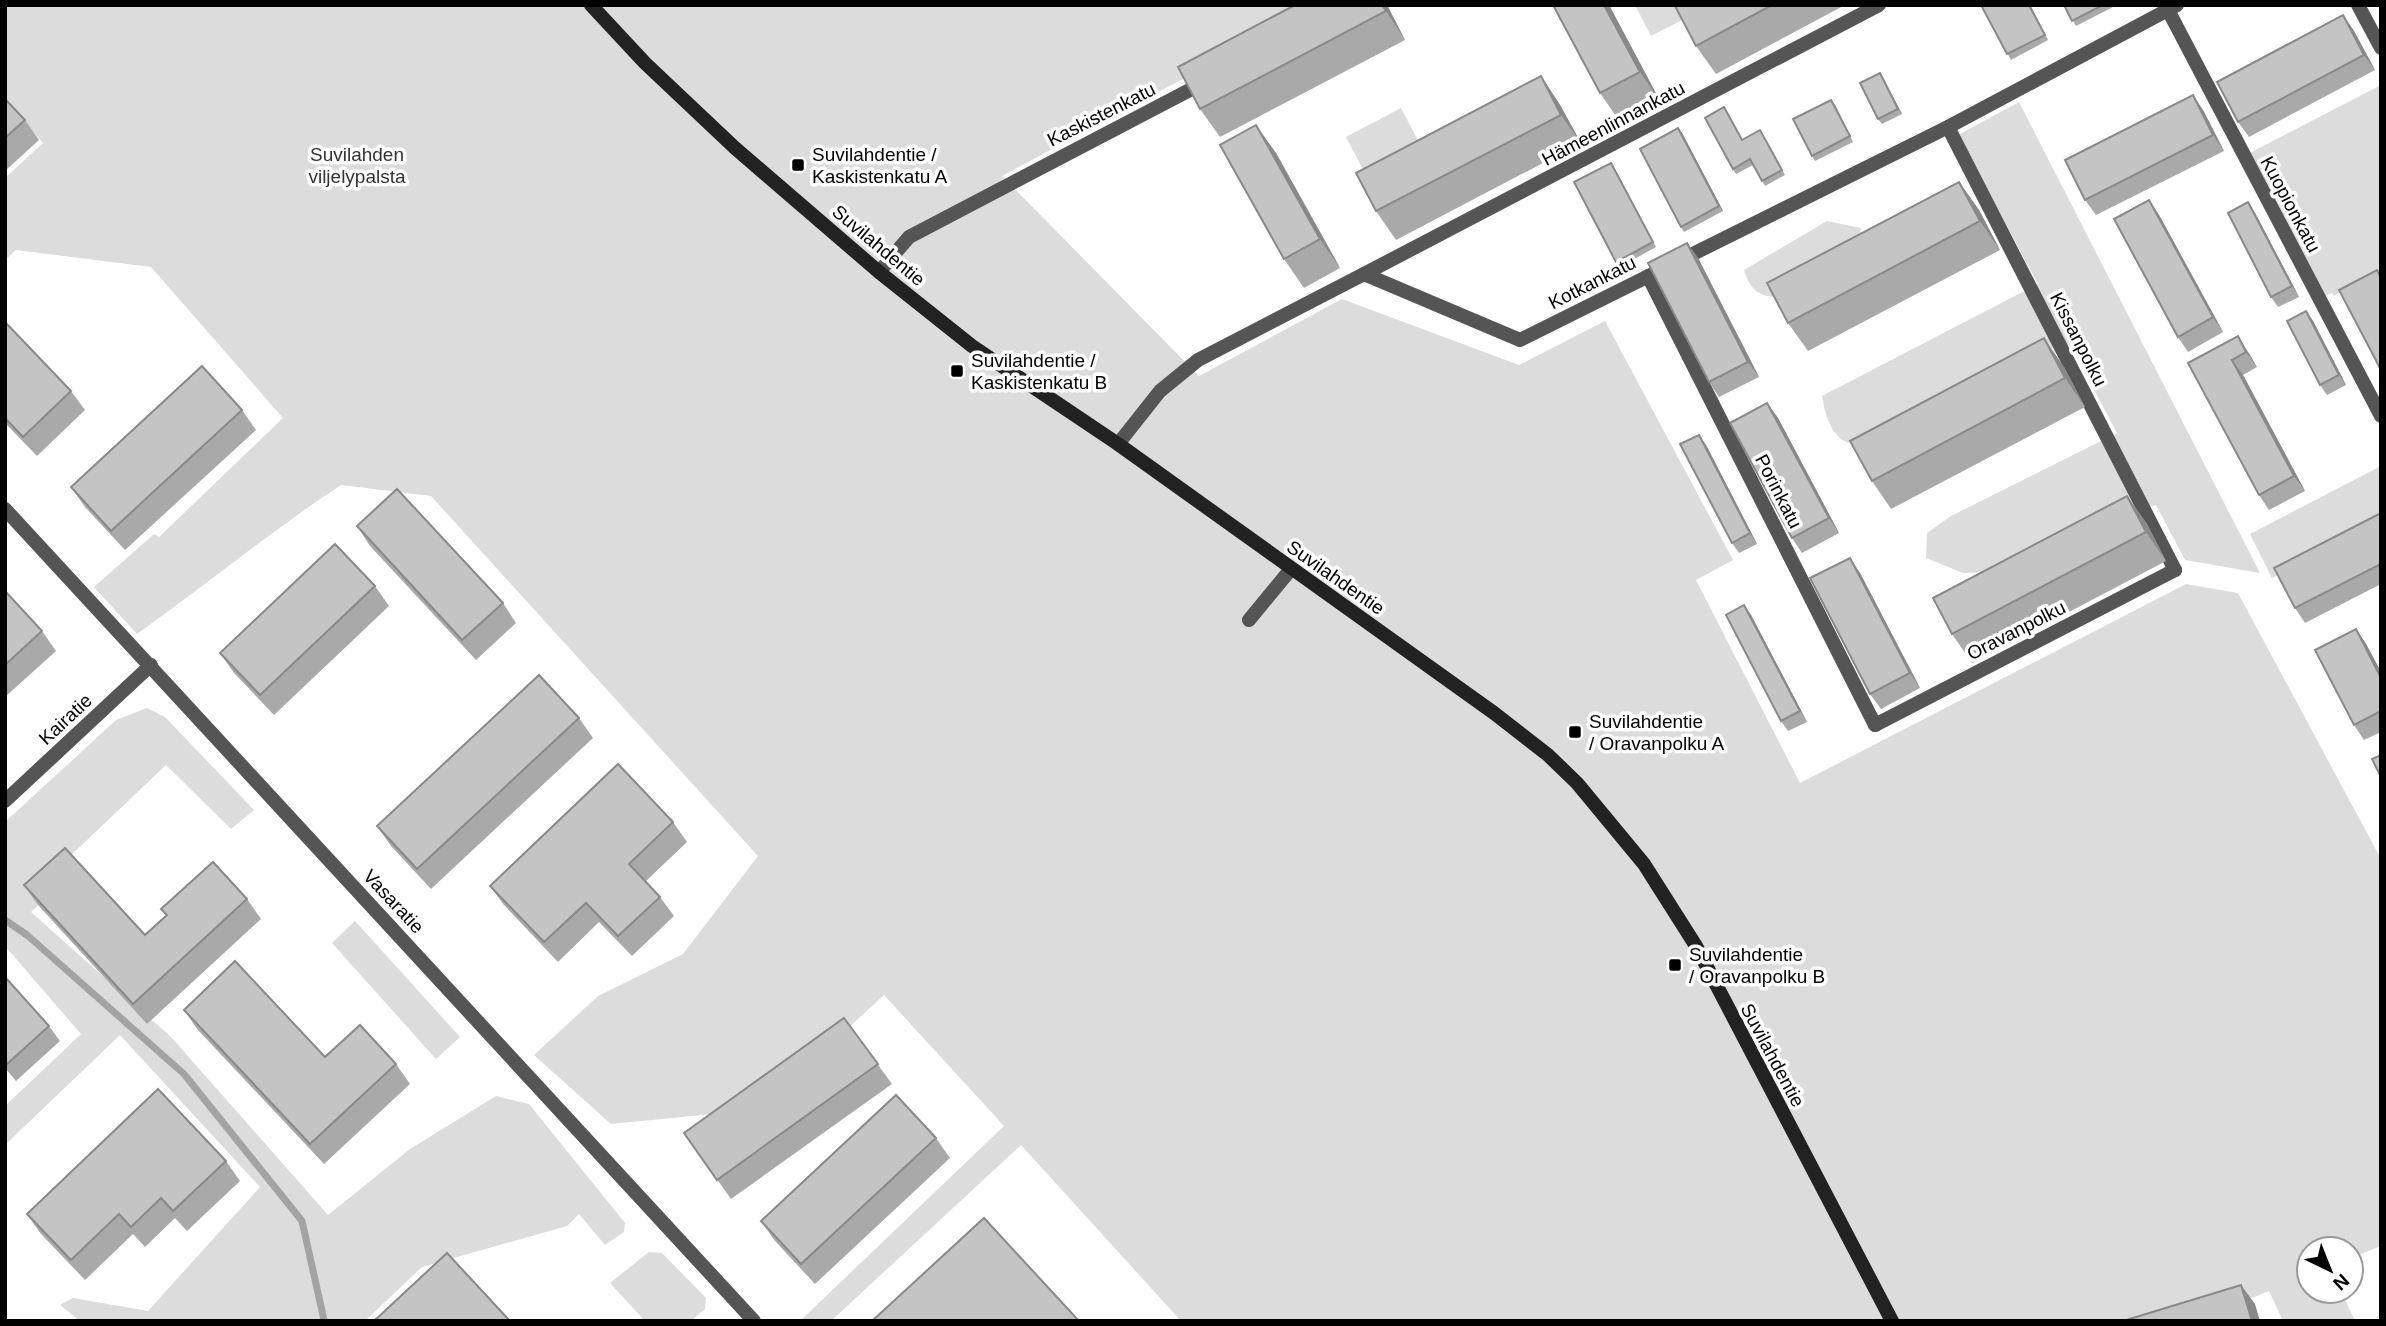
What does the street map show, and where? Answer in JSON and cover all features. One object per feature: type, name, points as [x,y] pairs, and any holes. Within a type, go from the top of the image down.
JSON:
[{"type":"street","name":"Suvilahdentie","points":[[591,5],[645,63],[735,148],[879,272],[972,346],[1118,444],[1494,713],[1548,755],[1611,821],[1644,864],[1696,946],[1892,1321]]},
{"type":"street","name":"Hämeenlinnankatu","points":[[1364,274],[1879,5]]},
{"type":"street","points":[[2358,5],[2381,48]]},
{"type":"street","name":"Kotkankatu","points":[[1364,274],[1520,340],[1948,127],[2172,8]]},
{"type":"street","name":"Kuopionkatu","points":[[2172,8],[2381,416]]},
{"type":"street","name":"Kaskistenkatu","points":[[879,272],[909,237],[1217,76]]},
{"type":"street","name":"Kissanpolku","points":[[1948,127],[2175,570]]},
{"type":"street","points":[[1118,444],[1160,391],[1198,360],[1364,274]]},
{"type":"street","name":"Porinkatu","points":[[1648,276],[1875,724]]},
{"type":"street","name":"Vasaratie","points":[[5,509],[754,1321]]},
{"type":"street","points":[[1249,620],[1290,569]]},
{"type":"street","name":"Oravanpolku","points":[[1875,724],[2175,570]]},
{"type":"street","name":"Kairatie","points":[[5,801],[151,665]]},
{"type":"green space","name":"Suvilahden viljelypalsta","points":[[5,5],[1312,5],[1231,53],[1002,176],[1199,376],[1342,299],[1519,365],[1605,321],[1733,560],[1696,580],[1800,783],[2186,584],[2238,593],[2381,859],[2381,1246],[2365,1252],[2365,1235],[2295,1235],[2295,1305],[2348,1305],[2355,1321],[2283,1321],[2269,1291],[2195,1321],[1181,1321],[1021,1145],[831,1321],[800,1321],[1004,1126],[884,995],[834,1041],[723,1113],[611,1124],[534,1055],[598,996],[683,954],[758,856],[431,496],[341,485],[137,634],[94,587],[154,534],[159,537],[283,418],[151,267],[16,250],[5,260],[5,178],[43,143],[5,99]]},
{"type":"green space","points":[[1635,5],[1721,5],[1692,15],[1651,36]]},
{"type":"green space","points":[[2381,85],[2381,271],[2334,296],[2332,293],[2319,299],[2244,156]]},
{"type":"green space","points":[[2019,102],[2260,573],[2185,560],[2156,505],[2077,527],[1989,572],[1963,573],[1926,558],[1927,533],[1951,516],[2117,433],[2070,345],[2036,351],[1863,444],[1845,441],[1829,423],[1822,396],[2038,284],[1958,135]]},
{"type":"green space","points":[[1401,108],[1422,148],[1367,177],[1346,137]]},
{"type":"green space","points":[[1827,221],[1861,228],[1857,257],[1794,292],[1778,296],[1764,295],[1752,287],[1744,270]]},
{"type":"green space","points":[[2381,466],[2381,522],[2272,578],[2250,534]]},
{"type":"green space","points":[[147,708],[165,717],[254,810],[231,829],[166,765],[66,860],[74,872],[31,912],[171,1037],[328,1215],[410,1149],[496,1096],[529,1104],[625,1223],[624,1232],[605,1245],[579,1214],[567,1226],[422,1267],[365,1321],[80,1321],[60,1305],[73,1298],[148,1311],[260,1187],[120,1035],[5,1145],[5,1106],[81,1034],[5,946],[5,822],[116,720]]},
{"type":"green space","points":[[355,921],[460,1037],[436,1059],[332,943]]},
{"type":"green space","points":[[649,1252],[662,1253],[706,1298],[705,1309],[691,1321],[645,1321],[610,1283]]},
{"type":"building","points":[[1295,5],[1382,5],[1386,11],[1200,109],[1178,67]]},
{"type":"building","points":[[1553,5],[1604,5],[1640,72],[1600,93]]},
{"type":"building","points":[[1772,5],[1696,46],[1675,6]]},
{"type":"building","points":[[1981,5],[2029,5],[2045,35],[2007,54]]},
{"type":"building","points":[[2064,5],[2103,5],[2072,21]]},
{"type":"building","points":[[2343,15],[2364,55],[2238,122],[2217,82]]},
{"type":"building","points":[[1880,73],[1898,109],[1878,119],[1860,83]]},
{"type":"building","points":[[1541,76],[1561,115],[1376,211],[1356,173]]},
{"type":"building","points":[[2193,95],[2213,135],[2085,200],[2065,160]]},
{"type":"building","points":[[5,99],[25,120],[5,138]]},
{"type":"building","points":[[1831,100],[1850,136],[1812,156],[1793,119]]},
{"type":"building","points":[[1724,107],[1742,140],[1760,130],[1782,170],[1762,181],[1750,159],[1733,169],[1705,118]]},
{"type":"building","points":[[1256,125],[1320,239],[1284,259],[1220,145]]},
{"type":"building","points":[[1678,128],[1719,206],[1681,227],[1640,149]]},
{"type":"building","points":[[1611,163],[1653,242],[1616,262],[1574,182]]},
{"type":"building","points":[[1959,182],[1980,221],[1788,323],[1767,283]]},
{"type":"building","points":[[2149,200],[2213,317],[2178,337],[2114,219]]},
{"type":"building","points":[[2248,202],[2292,286],[2271,297],[2228,213]]},
{"type":"building","points":[[1687,243],[1748,362],[1709,382],[1648,263]]},
{"type":"building","points":[[2377,270],[2381,278],[2381,370],[2339,290]]},
{"type":"building","points":[[2306,311],[2339,375],[2320,385],[2287,321]]},
{"type":"building","points":[[5,322],[71,391],[23,437],[5,418]]},
{"type":"building","points":[[2238,336],[2246,352],[2232,360],[2294,476],[2259,495],[2188,363]]},
{"type":"building","points":[[2044,338],[2065,378],[1872,481],[1850,441]]},
{"type":"building","points":[[202,366],[242,410],[111,531],[71,487]]},
{"type":"building","points":[[1767,403],[1829,518],[1792,538],[1730,423]]},
{"type":"building","points":[[1699,435],[1750,533],[1732,543],[1680,444]]},
{"type":"building","points":[[397,489],[503,603],[462,640],[357,526]]},
{"type":"building","points":[[2127,496],[2146,532],[1952,634],[1933,598]]},
{"type":"building","points":[[2381,513],[2381,564],[2295,608],[2274,568]]},
{"type":"building","points":[[335,544],[375,586],[260,695],[220,653]]},
{"type":"building","points":[[1850,558],[1910,673],[1870,694],[1810,578]]},
{"type":"building","points":[[5,591],[42,631],[5,665]]},
{"type":"building","points":[[1744,605],[1800,711],[1781,721],[1726,615]]},
{"type":"building","points":[[2356,629],[2381,678],[2381,711],[2354,725],[2315,650]]},
{"type":"building","points":[[539,675],[579,718],[417,869],[377,826]]},
{"type":"building","points":[[2381,755],[2381,777],[2372,759]]},
{"type":"building","points":[[618,764],[673,822],[629,864],[660,897],[618,936],[586,903],[544,942],[490,886]]},
{"type":"building","points":[[65,848],[145,935],[167,915],[161,909],[213,862],[247,899],[133,1004],[24,885]]},
{"type":"building","points":[[235,961],[325,1057],[360,1025],[396,1064],[310,1144],[184,1010]]},
{"type":"building","points":[[5,977],[49,1026],[6,1065],[5,1065]]},
{"type":"building","points":[[844,1018],[878,1064],[717,1180],[684,1133]]},
{"type":"building","points":[[158,1089],[226,1161],[173,1211],[161,1198],[131,1227],[119,1214],[71,1260],[27,1214]]},
{"type":"building","points":[[896,1095],[936,1138],[801,1264],[761,1221]]},
{"type":"building","points":[[984,1218],[1079,1321],[872,1321]]},
{"type":"building","points":[[447,1253],[509,1320],[374,1321]]},
{"type":"building","points":[[2241,1285],[2252,1321],[2123,1321]]},
{"type":"waterway","points":[[5,920],[27,935],[184,1074],[302,1221],[324,1320]]},
{"type":"place","name":"Suvilahdentie / Kaskistenkatu A","points":[[798,165]]},
{"type":"place","name":"Suvilahdentie / Kaskistenkatu B","points":[[957,371]]},
{"type":"place","name":"Suvilahdentie / Oravanpolku A","points":[[1575,732]]},
{"type":"place","name":"Suvilahdentie / Oravanpolku B","points":[[1675,965]]}]
